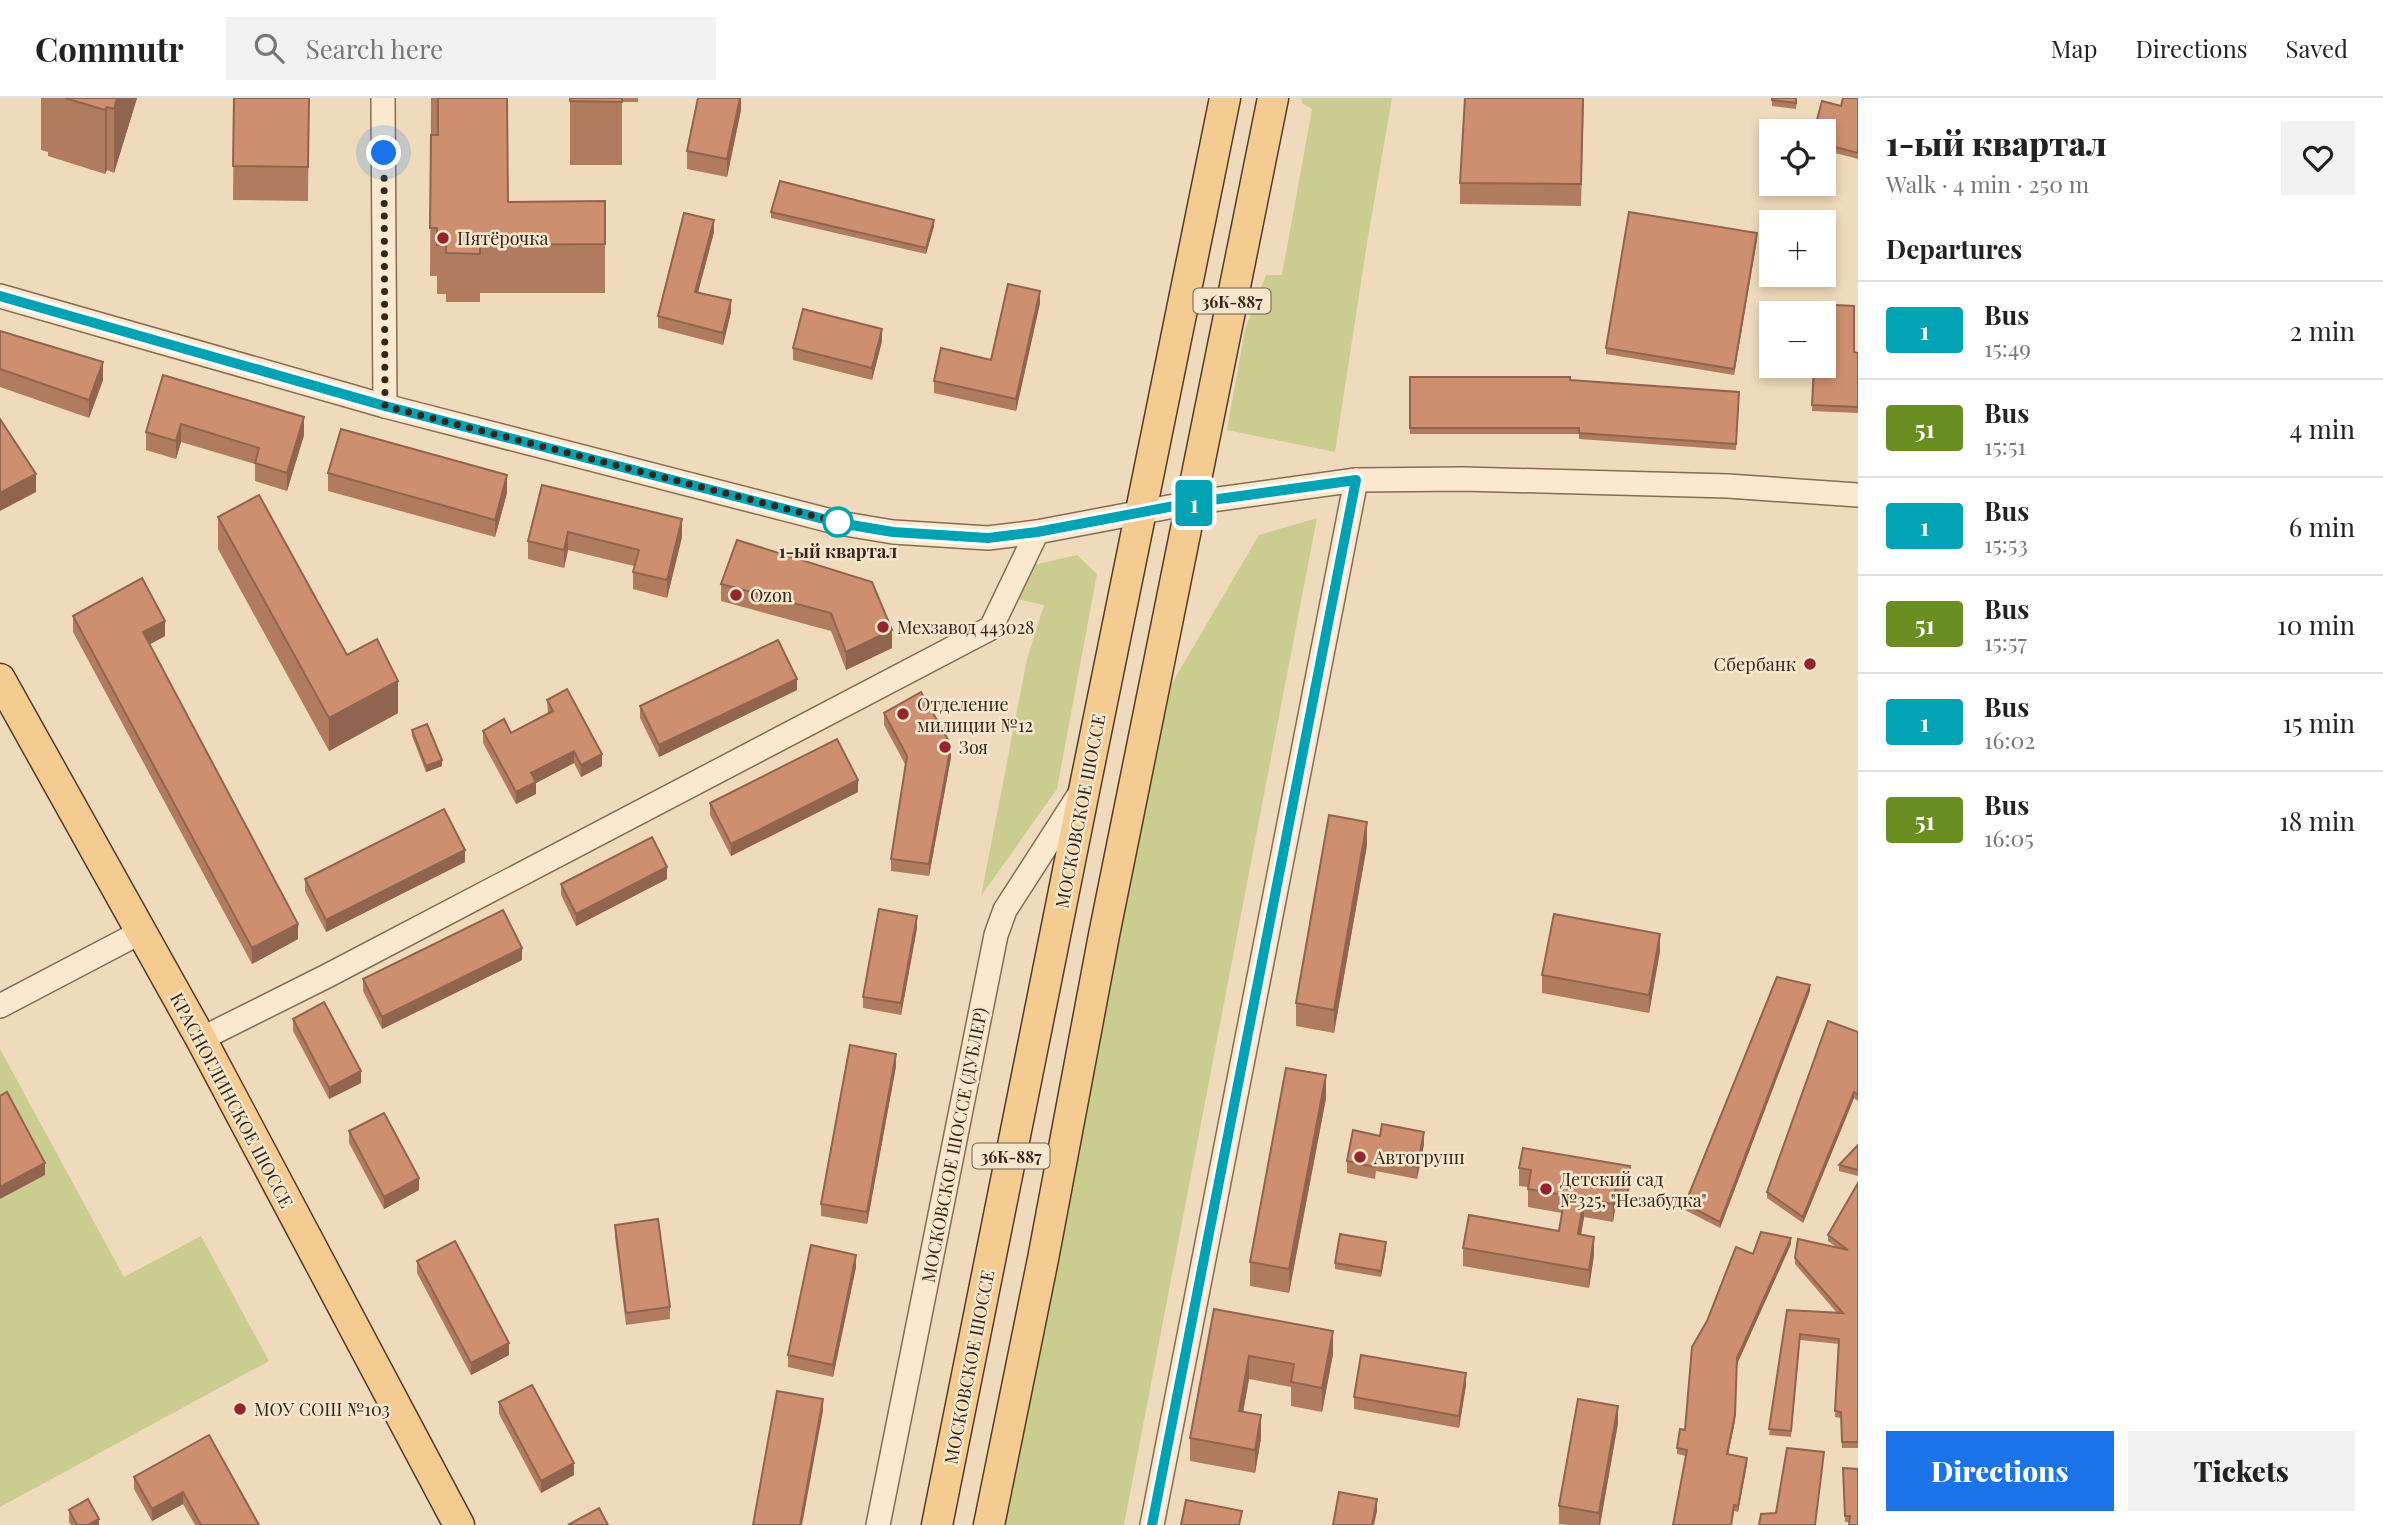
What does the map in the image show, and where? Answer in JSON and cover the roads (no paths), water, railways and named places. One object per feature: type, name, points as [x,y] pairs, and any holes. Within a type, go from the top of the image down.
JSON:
[{"type":"main road","name":"МОСКОВСКОЕ ШОССЕ","points":[[937,1525],[1225,98]]},
{"type":"main road","name":"36К-887","points":[[989,1525],[1190,503],[1273,98]]},
{"type":"main road","name":"КРАСНОГЛИНСКОЕ ШОССЕ","points":[[0,679],[201,1039],[459,1525]]},
{"type":"street","points":[[383,98],[385,406]]},
{"type":"street","points":[[0,296],[385,406],[839,523],[893,532],[988,538],[1037,532],[1190,503],[1356,480],[1464,479],[1728,486],[1858,495]]},
{"type":"street","points":[[1152,1525],[1356,480]]},
{"type":"street","points":[[201,1039],[402,937],[991,628],[1037,532]]},
{"type":"street","name":"МОСКОВСКОЕ ШОССЕ (ДУБЛЕР)","points":[[878,1525],[996,935],[1005,910],[1085,786]]},
{"type":"street","points":[[0,1006],[141,932]]},
{"type":"place","name":"Пятёрочка","points":[[443,238]]},
{"type":"place","name":"1-ый квартал","points":[[838,522]]},
{"type":"place","name":"Ozon","points":[[736,595]]},
{"type":"place","name":"Мехзавод 443028","points":[[883,627]]},
{"type":"place","name":"Сбербанк","points":[[1810,664]]},
{"type":"place","name":"Отделение милиции №12","points":[[903,714]]},
{"type":"place","name":"Зоя","points":[[945,747]]},
{"type":"place","name":"Автогрупп","points":[[1360,1157]]},
{"type":"place","name":"Детский сад №325, \"Незабудка\"","points":[[1546,1189]]},
{"type":"place","name":"МОУ СОШ №103","points":[[240,1409]]}]
